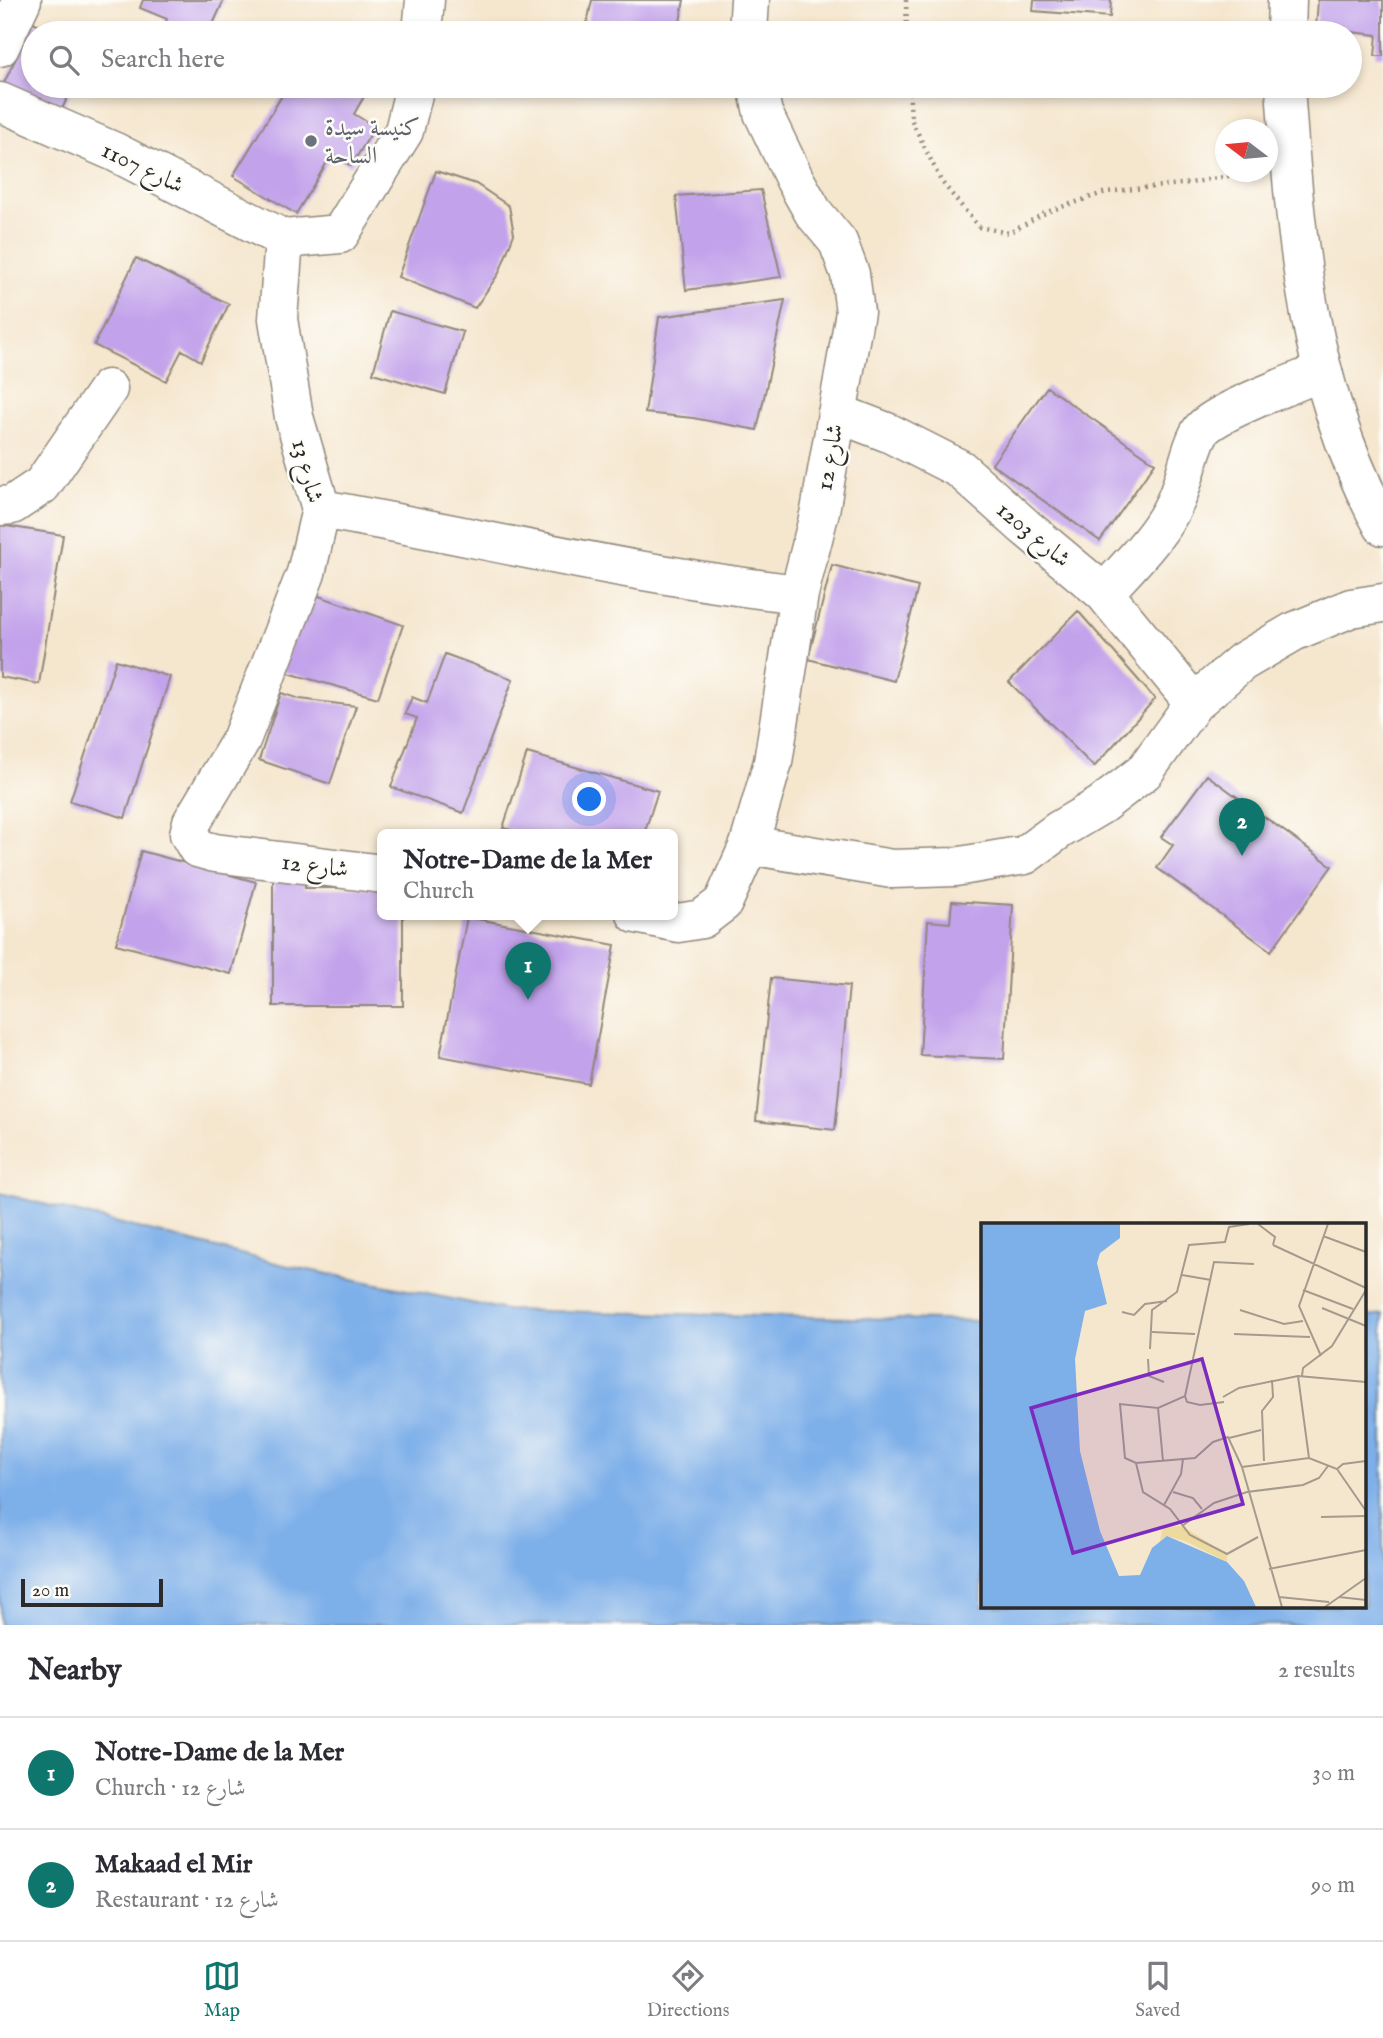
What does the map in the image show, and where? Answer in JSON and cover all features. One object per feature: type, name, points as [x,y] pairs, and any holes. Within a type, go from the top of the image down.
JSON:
[{"type":"street","points":[[0,47],[22,0]]},
{"type":"street","points":[[423,21],[425,0]]},
{"type":"street","points":[[749,21],[750,0]]},
{"type":"street","points":[[1286,21],[1287,0]]},
{"type":"street","points":[[284,239],[340,234],[404,131],[412,98]]},
{"type":"street","name":"شارع 12","points":[[664,920],[678,923],[702,919],[723,903],[734,884],[749,845],[773,762],[799,594],[820,511],[848,365],[855,312],[850,274],[838,242],[813,212],[795,180],[763,113],[760,98]]},
{"type":"street","points":[[1286,98],[1299,254],[1323,371],[1339,426],[1369,501],[1383,526]]},
{"type":"street","name":"شارع 1107","points":[[0,102],[115,152],[284,239]]},
{"type":"street","name":"شارع 13","points":[[248,856],[215,853],[197,848],[189,835],[192,822],[241,740],[306,573],[321,509],[294,417],[278,319],[284,239]]},
{"type":"street","points":[[1104,593],[1147,546],[1176,501],[1195,440],[1204,427],[1250,402],[1323,371]]},
{"type":"street","points":[[0,506],[12,505],[42,485],[108,389]]},
{"type":"street","name":"شارع 1203","points":[[837,413],[889,433],[960,469],[1104,593],[1194,703]]},
{"type":"street","points":[[321,509],[619,567],[726,586],[799,594]]},
{"type":"street","points":[[749,845],[892,869],[955,867],[1025,855],[1059,830],[1101,805],[1144,772],[1194,703],[1242,662],[1293,632],[1351,608],[1383,603]]},
{"type":"street","name":"شارع 12","points":[[248,856],[377,873]]},
{"type":"path","points":[[906,0],[907,21]]},
{"type":"path","points":[[910,98],[911,119],[941,181],[979,228],[1009,233],[1047,212],[1106,192],[1215,178]]},
{"type":"water","points":[[0,1193],[284,1265],[506,1310],[981,1321],[981,1608],[1366,1608],[1366,1317],[1383,1314],[1383,1625],[0,1625]]},
{"type":"building","points":[[143,0],[224,0],[214,21],[166,21],[167,19],[140,8]]},
{"type":"building","points":[[592,0],[684,0],[680,21],[588,21]]},
{"type":"building","points":[[1034,0],[1111,0],[1110,17],[1033,11]]},
{"type":"building","points":[[1318,0],[1383,0],[1383,56],[1375,56],[1377,35],[1362,33],[1362,21],[1316,21]]},
{"type":"building","points":[[21,47],[21,91],[4,83]]},
{"type":"building","points":[[37,98],[67,98],[62,109]]},
{"type":"building","name":"كنيسة سيدة الساحة","points":[[281,98],[363,98],[354,114],[375,127],[351,166],[332,154],[296,214],[233,176]]},
{"type":"building","points":[[436,171],[476,184],[509,206],[514,234],[499,273],[475,308],[398,277]]},
{"type":"building","points":[[761,190],[781,277],[686,290],[676,196]]},
{"type":"building","points":[[136,258],[229,304],[201,361],[182,350],[166,381],[94,345]]},
{"type":"building","points":[[785,300],[757,430],[693,418],[645,413],[659,317]]},
{"type":"building","points":[[390,311],[463,332],[445,394],[373,373]]},
{"type":"building","points":[[1047,387],[1155,463],[1100,541],[992,464]]},
{"type":"building","points":[[0,525],[63,535],[39,684],[0,677]]},
{"type":"building","points":[[832,565],[918,587],[894,681],[808,659]]},
{"type":"building","points":[[310,593],[403,625],[378,698],[281,671]]},
{"type":"building","points":[[1078,611],[1155,699],[1094,767],[1009,682]]},
{"type":"building","points":[[445,654],[513,679],[463,813],[391,787],[417,718],[405,714],[412,697],[427,703]]},
{"type":"building","points":[[116,660],[170,677],[125,818],[70,801]]},
{"type":"building","points":[[281,693],[300,699],[356,706],[330,784],[259,760]]},
{"type":"building","points":[[527,753],[658,791],[646,829],[503,828]]},
{"type":"building","points":[[1207,775],[1332,866],[1271,951],[1157,868],[1173,845],[1161,837]]},
{"type":"building","points":[[141,851],[256,882],[231,974],[116,944]]},
{"type":"building","points":[[305,879],[305,888],[377,888],[377,920],[403,920],[403,1006],[273,1006],[273,880]]},
{"type":"building","points":[[952,901],[1013,905],[1004,1059],[920,1055],[928,921],[950,923]]},
{"type":"building","points":[[466,920],[483,920],[615,945],[589,1084],[440,1056]]},
{"type":"building","points":[[771,978],[849,986],[835,1130],[756,1121]]},
{"type":"place","name":"كنيسة سيدة الساحة","points":[[311,141]]},
{"type":"place","name":"Makaad el Mir","points":[[1242,856]]},
{"type":"place","name":"Notre-Dame de la Mer","points":[[528,1000]]}]
